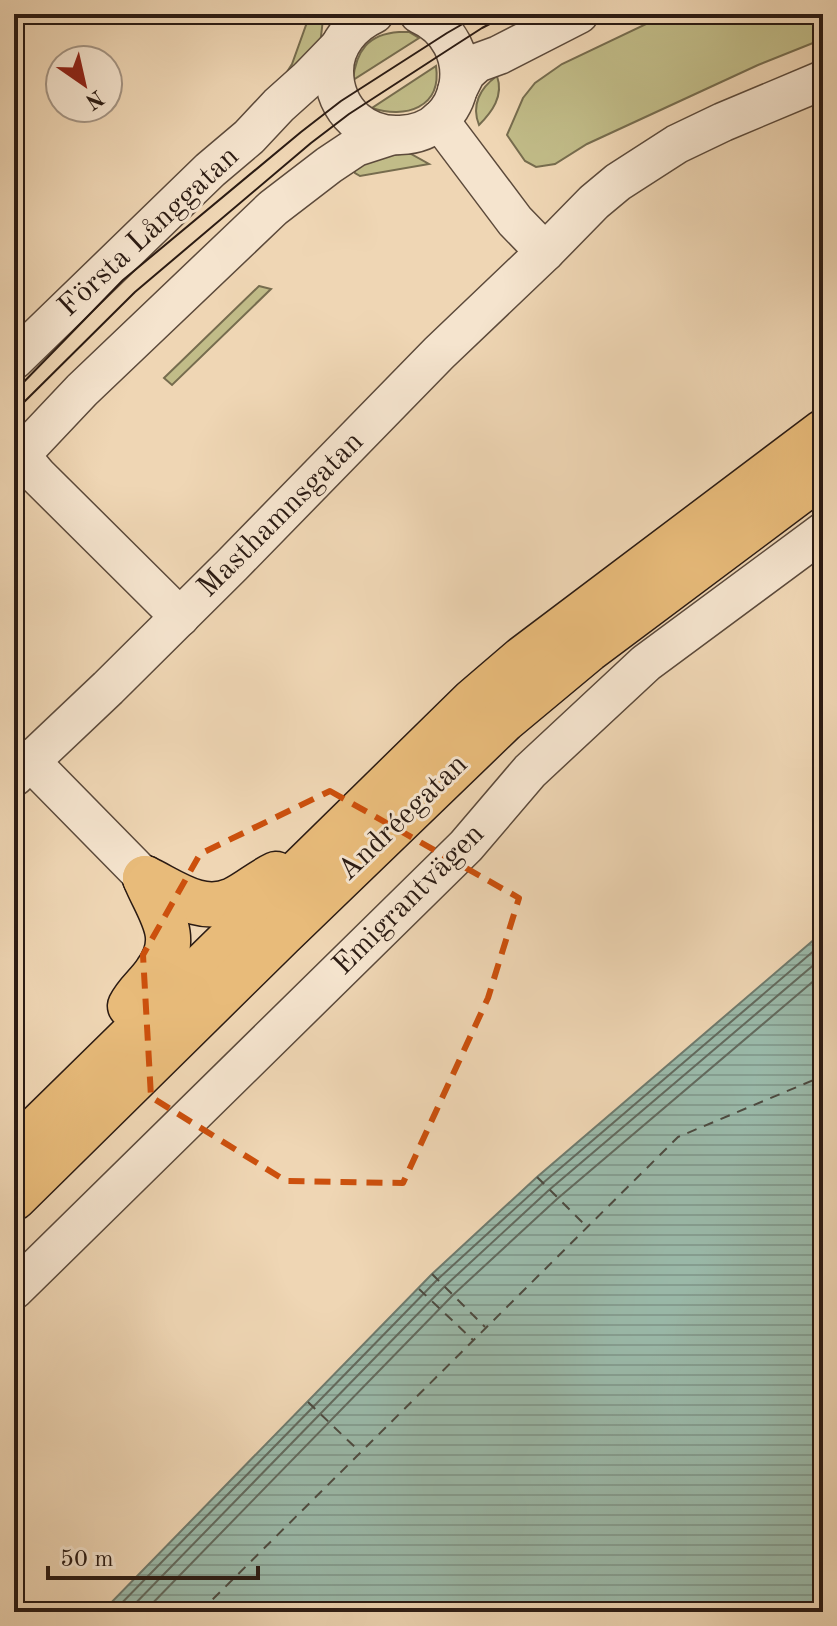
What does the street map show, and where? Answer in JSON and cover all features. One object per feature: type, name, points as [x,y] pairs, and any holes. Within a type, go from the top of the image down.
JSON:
[{"type":"highway","name":"Andréegatan","points":[[14,1151],[473,701],[522,659],[823,432]]},
{"type":"highway","name":"Andréegatan","points":[[14,1198],[504,720],[588,650],[823,474]]},
{"type":"highway","points":[[145,878],[199,905],[216,905],[234,900],[274,874],[311,860]]},
{"type":"highway","points":[[117,1049],[135,996],[156,974],[167,957],[170,942],[167,924],[145,878]]},
{"type":"street","points":[[419,14],[447,33],[454,46],[460,68],[448,105],[515,221],[545,252]]},
{"type":"street","points":[[180,617],[18,459],[82,390],[273,208],[356,147],[390,136],[424,130],[448,105],[466,73],[477,63],[579,14]]},
{"type":"street","points":[[356,24],[334,65],[335,84],[349,114],[374,132],[390,136]]},
{"type":"street","name":"Första Långgatan","points":[[14,360],[210,170],[249,137],[356,24]]},
{"type":"street","name":"Masthamnsgatan","points":[[19,765],[180,617],[439,353],[594,202],[646,162],[677,144],[823,80]]},
{"type":"street","name":"Emigrantvägen","points":[[14,1290],[466,846],[530,771],[646,663],[823,532]]},
{"type":"street","points":[[19,765],[145,878]]},
{"type":"highlighted area","points":[[330,791],[519,898],[488,998],[403,1183],[286,1181],[151,1097],[143,955],[200,854]]},
{"type":"shaded area","points":[[310,14],[317,14],[323,19],[320,45],[278,86],[292,64]]},
{"type":"shaded area","points":[[667,14],[823,14],[823,39],[758,65],[587,144],[555,164],[536,167],[525,161],[507,135],[523,98],[535,83],[562,64]]},
{"type":"shaded area","points":[[409,32],[419,38],[353,80],[357,61],[366,46],[379,36]]},
{"type":"shaded area","points":[[436,66],[433,92],[419,107],[397,112],[372,108]]},
{"type":"shaded area","points":[[497,76],[498,97],[479,125],[476,111],[479,98]]},
{"type":"shaded area","points":[[394,153],[411,154],[429,164],[360,176],[355,173],[351,163]]},
{"type":"shaded area","points":[[259,286],[271,289],[172,385],[164,378]]},
{"type":"water","points":[[823,932],[823,1612],[102,1612],[432,1274],[537,1177]]},
{"type":"ferry route","points":[[200,1612],[678,1137],[823,1076]]},
{"type":"ferry route","points":[[537,1177],[587,1227]]},
{"type":"ferry route","points":[[432,1274],[485,1327]]},
{"type":"ferry route","points":[[419,1289],[473,1340]]},
{"type":"ferry route","points":[[308,1402],[359,1451]]},
{"type":"tram line","points":[[14,392],[123,280],[301,132],[341,101],[480,14]]},
{"type":"tram line","points":[[14,412],[135,292],[311,143],[349,114],[482,28],[509,14]]}]
